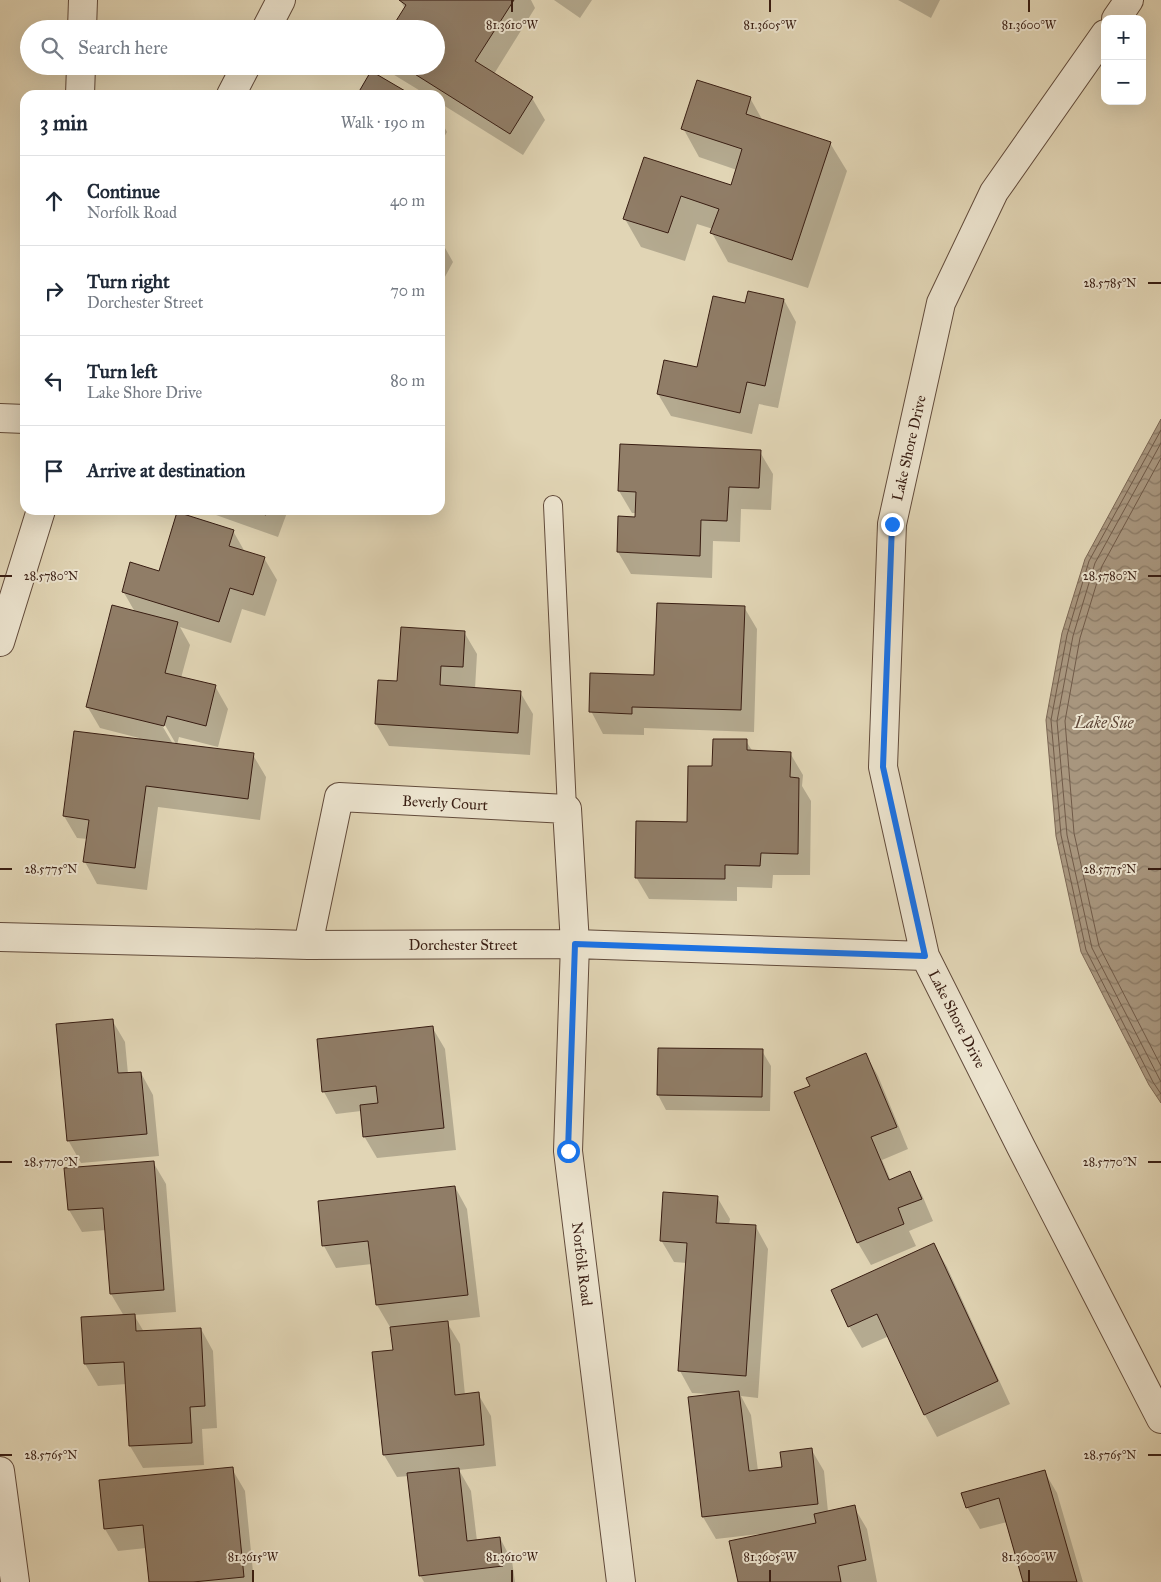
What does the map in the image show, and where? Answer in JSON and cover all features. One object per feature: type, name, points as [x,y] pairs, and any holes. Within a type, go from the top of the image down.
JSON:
[{"type":"street","points":[[82,20],[83,0]]},
{"type":"street","points":[[271,20],[281,0]]},
{"type":"street","points":[[1119,15],[1129,0]]},
{"type":"street","name":"Lake Shore Drive","points":[[1101,40],[994,192],[941,303],[892,524],[883,767],[925,956],[1161,1419]]},
{"type":"street","points":[[80,90],[81,75]]},
{"type":"street","points":[[234,90],[241,75]]},
{"type":"street","points":[[0,418],[20,419]]},
{"type":"street","points":[[0,642],[39,515]]},
{"type":"street","name":"Beverly Court","points":[[308,945],[339,797],[567,809]]},
{"type":"street","points":[[567,809],[575,944]]},
{"type":"street","name":"Dorchester Street","points":[[0,938],[308,945],[575,944],[925,956]]},
{"type":"street","name":"Norfolk Road","points":[[575,944],[568,1151],[621,1582]]},
{"type":"street","points":[[0,1471],[15,1582]]},
{"type":"lane","points":[[553,505],[567,809]]},
{"type":"water","name":"Lake Sue","points":[[1161,419],[1161,1103],[1149,1085],[1081,952],[1056,836],[1046,720],[1062,633],[1085,559]]},
{"type":"building","points":[[399,0],[514,0],[475,61],[533,97],[510,134],[445,93],[445,90],[440,90],[416,75],[445,75],[445,20],[397,20],[406,5]]},
{"type":"building","points":[[369,75],[378,75],[403,90],[360,90]]},
{"type":"building","points":[[697,80],[751,97],[746,114],[831,142],[792,260],[710,233],[719,209],[681,196],[668,233],[623,219],[644,157],[731,185],[742,149],[681,129]]},
{"type":"building","points":[[748,291],[784,299],[765,386],[747,382],[740,413],[657,394],[664,360],[697,367],[713,296],[745,303]]},
{"type":"building","points":[[620,444],[761,450],[759,488],[729,487],[727,521],[701,520],[700,556],[617,552],[618,516],[635,517],[636,492],[618,491]]},
{"type":"building","points":[[176,515],[186,515],[234,530],[229,546],[265,557],[253,595],[230,588],[219,622],[122,592],[130,562],[159,571]]},
{"type":"building","points":[[657,603],[745,606],[741,710],[632,707],[632,714],[589,712],[590,673],[654,675]]},
{"type":"building","points":[[112,605],[178,622],[165,673],[216,685],[206,726],[167,716],[164,726],[86,707]]},
{"type":"building","points":[[401,627],[465,631],[463,667],[441,666],[440,685],[521,691],[518,733],[375,724],[378,680],[397,681]]},
{"type":"building","points":[[74,731],[254,753],[248,799],[146,786],[135,868],[83,862],[89,820],[63,816]]},
{"type":"building","points":[[713,739],[747,739],[747,750],[791,752],[790,777],[799,778],[798,854],[761,853],[760,866],[725,865],[725,879],[635,878],[636,821],[687,822],[688,766],[712,766]]},
{"type":"building","points":[[113,1019],[118,1073],[141,1072],[147,1134],[67,1141],[56,1024]]},
{"type":"building","points":[[433,1026],[444,1128],[363,1137],[360,1105],[378,1103],[376,1086],[322,1092],[317,1039]]},
{"type":"building","points":[[658,1048],[763,1049],[762,1097],[657,1095]]},
{"type":"building","points":[[866,1053],[897,1127],[871,1137],[889,1180],[910,1171],[922,1199],[898,1208],[904,1224],[857,1243],[794,1092],[810,1086],[806,1078]]},
{"type":"building","points":[[154,1161],[164,1290],[110,1294],[103,1208],[68,1210],[64,1168]]},
{"type":"building","points":[[455,1186],[468,1295],[376,1305],[368,1241],[322,1246],[318,1201]]},
{"type":"building","points":[[663,1192],[718,1196],[716,1223],[756,1225],[746,1376],[678,1371],[687,1243],[660,1241]]},
{"type":"building","points":[[934,1243],[998,1381],[924,1415],[877,1314],[848,1327],[831,1290]]},
{"type":"building","points":[[135,1314],[136,1331],[201,1328],[205,1406],[190,1407],[192,1443],[129,1446],[124,1362],[84,1364],[81,1317]]},
{"type":"building","points":[[448,1321],[455,1395],[479,1392],[484,1445],[383,1455],[372,1352],[393,1350],[390,1327]]},
{"type":"building","points":[[739,1391],[749,1471],[782,1467],[780,1452],[812,1448],[818,1504],[702,1517],[688,1397]]},
{"type":"building","points":[[233,1467],[244,1577],[193,1582],[149,1582],[143,1525],[104,1529],[99,1480]]},
{"type":"building","points":[[459,1468],[467,1541],[500,1537],[503,1566],[419,1576],[407,1473]]},
{"type":"building","points":[[1045,1470],[1077,1582],[1023,1582],[999,1498],[966,1508],[961,1493]]},
{"type":"building","points":[[855,1505],[866,1560],[838,1566],[841,1582],[738,1582],[729,1541],[816,1523],[814,1514]]},
{"type":"route","points":[[568,1151],[575,944],[925,956],[883,767],[892,524]]}]
